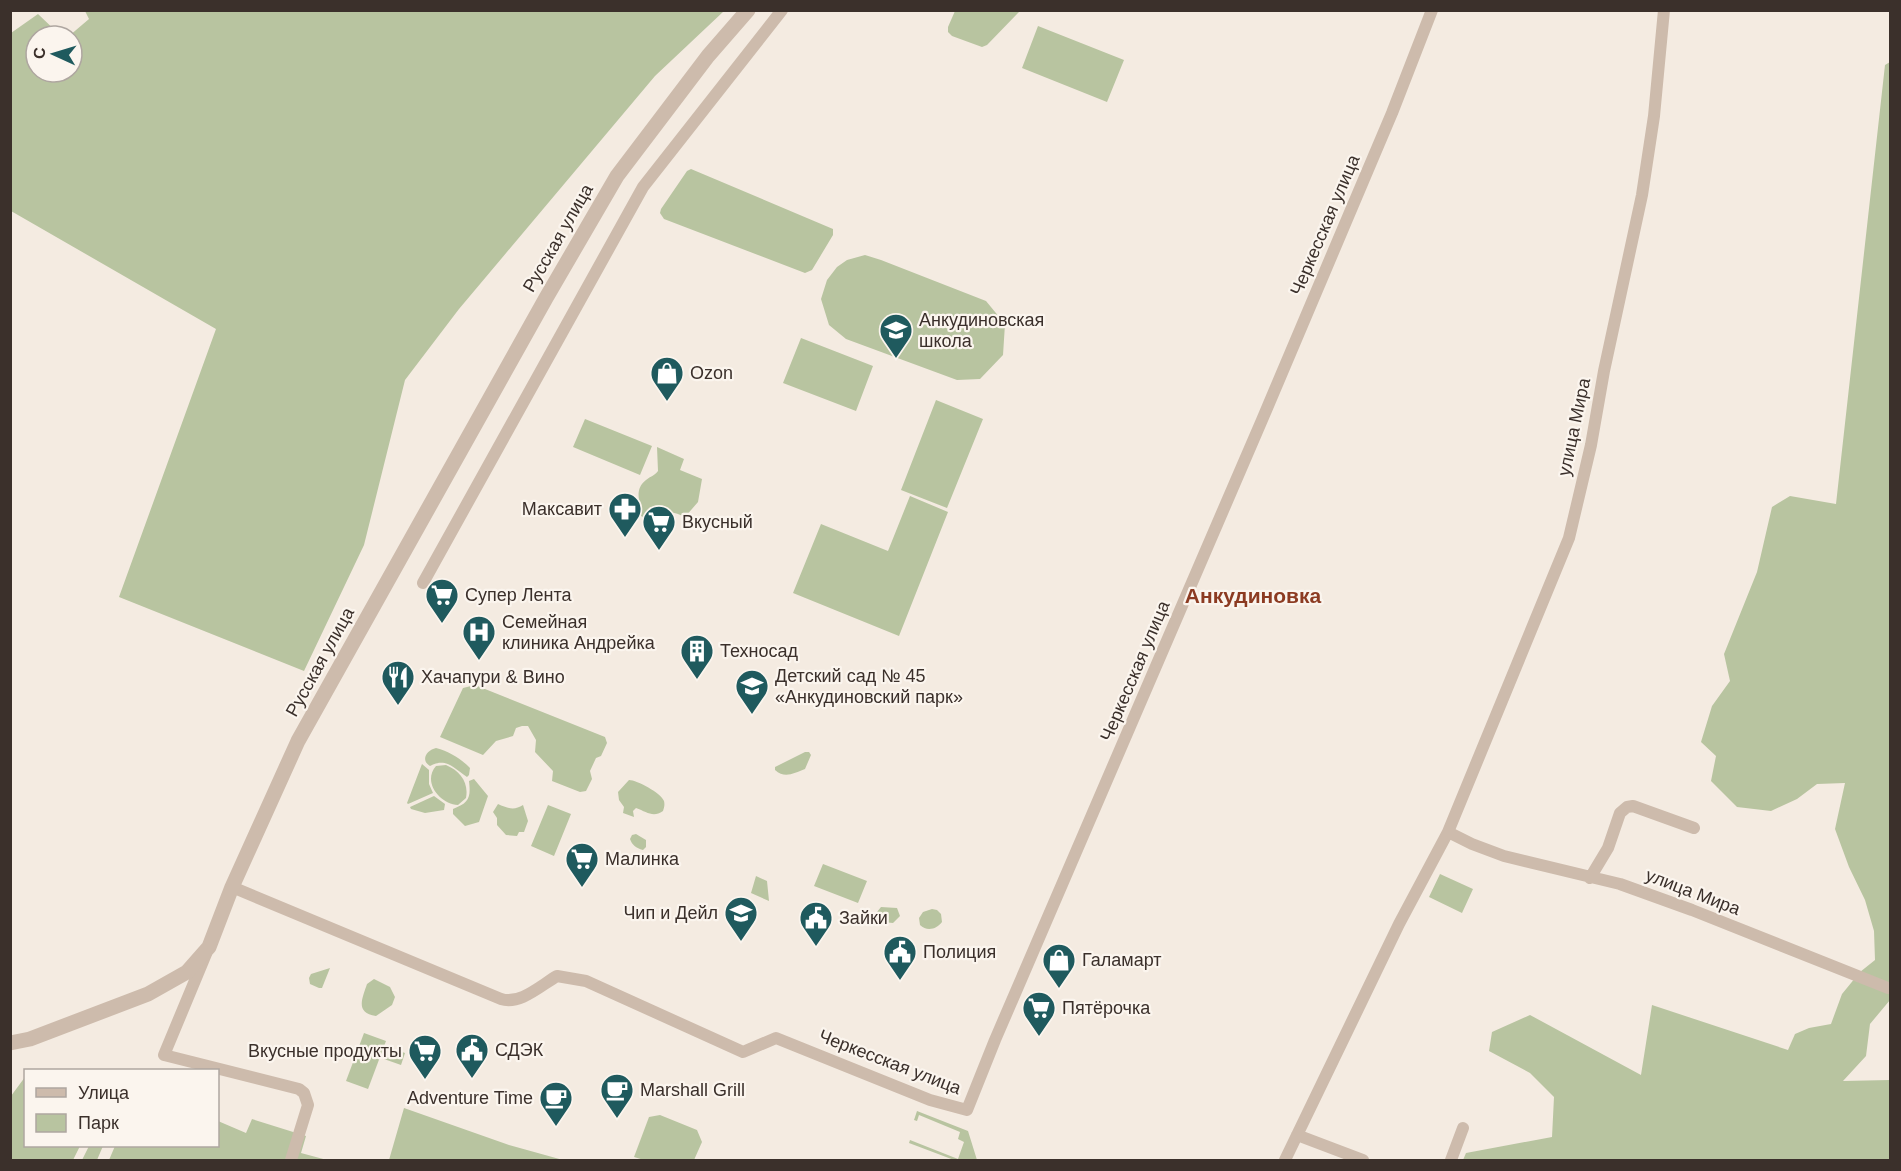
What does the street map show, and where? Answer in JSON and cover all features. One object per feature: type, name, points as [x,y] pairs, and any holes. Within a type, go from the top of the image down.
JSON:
[{"type":"street","name":"Русская улица","points":[[209,947],[232,887],[298,741],[546,298],[617,176],[708,56],[748,10]]},
{"type":"street","points":[[423,583],[643,187],[782,10]]},
{"type":"street","name":"Черкесская улица","points":[[232,887],[501,999],[519,1000],[557,976],[586,981],[743,1052],[776,1038],[930,1100],[967,1110],[1392,113],[1432,10]]},
{"type":"street","name":"улица Мира","points":[[1285,1161],[1399,924],[1448,832],[1569,538],[1591,446],[1604,371],[1642,195],[1654,116],[1664,10]]},
{"type":"street","points":[[1590,878],[1608,848],[1620,813],[1627,807],[1634,806],[1694,828]]},
{"type":"street","name":"улица Мира","points":[[1448,832],[1504,856],[1620,884],[1692,910],[1888,988]]},
{"type":"street","points":[[10,1043],[30,1039],[148,994],[187,972],[209,947]]},
{"type":"street","points":[[209,947],[164,1055],[298,1089],[304,1093],[308,1105],[291,1161]]},
{"type":"street","points":[[1451,1161],[1463,1128]]},
{"type":"street","points":[[1297,1135],[1363,1161]]},
{"type":"green space","points":[[955,10],[1020,11],[987,45],[982,47],[952,36],[948,32]]},
{"type":"green space","points":[[85,11],[724,11],[655,76],[459,309],[405,380],[364,545],[304,671],[119,597],[216,329],[11,211],[11,33],[38,14],[48,24],[24,24],[24,84],[84,84],[83,24],[89,19]]},
{"type":"green space","points":[[1038,26],[1124,60],[1107,102],[1022,68]]},
{"type":"green space","points":[[1890,62],[1890,1000],[1870,1024],[1866,1056],[1843,1081],[1890,1080],[1890,1160],[1463,1160],[1466,1153],[1552,1137],[1554,1097],[1530,1073],[1489,1051],[1492,1032],[1530,1015],[1641,1075],[1652,1005],[1788,1050],[1795,1034],[1809,1028],[1831,1024],[1842,994],[1860,972],[1875,960],[1874,931],[1865,900],[1849,867],[1835,829],[1845,783],[1817,784],[1797,799],[1771,811],[1737,807],[1711,781],[1716,756],[1701,742],[1712,706],[1730,681],[1724,654],[1757,572],[1772,507],[1790,496],[1836,504],[1885,65]]},
{"type":"green space","points":[[691,169],[833,229],[833,235],[812,270],[805,273],[664,219],[660,213],[661,209],[687,171]]},
{"type":"green space","points":[[865,255],[986,301],[1005,324],[1003,355],[980,379],[957,380],[846,339],[829,325],[821,299],[827,280],[837,267],[847,260]]},
{"type":"green space","points":[[801,338],[873,366],[856,411],[783,383]]},
{"type":"green space","points":[[936,400],[983,419],[947,508],[901,490]]},
{"type":"green space","points":[[585,419],[652,446],[640,475],[573,447]]},
{"type":"green space","points":[[657,447],[684,459],[680,470],[702,479],[698,502],[685,517],[652,507],[649,508],[645,518],[641,516],[639,492],[642,484],[658,471]]},
{"type":"green space","points":[[910,496],[948,512],[899,636],[793,593],[821,524],[888,551]]},
{"type":"green space","points":[[475,685],[605,737],[607,743],[590,771],[592,779],[586,791],[580,792],[552,781],[553,771],[535,752],[536,740],[528,726],[516,728],[513,736],[496,741],[483,755],[440,737],[463,688]]},
{"type":"green space","points":[[436,748],[462,761],[470,768],[469,775],[467,777],[445,763],[430,766],[427,764],[426,756]]},
{"type":"green space","points":[[805,752],[811,755],[805,769],[786,775],[775,770],[775,767]]},
{"type":"green space","points":[[422,764],[429,770],[429,784],[433,793],[408,804],[407,803]]},
{"type":"green space","points":[[446,765],[455,770],[465,782],[466,798],[458,805],[445,801],[432,785],[432,772],[436,766]]},
{"type":"green space","points":[[474,779],[488,796],[479,822],[465,826],[453,814],[453,809],[466,802],[470,792],[469,781]]},
{"type":"green space","points":[[629,780],[658,794],[664,801],[663,811],[653,814],[636,808],[633,811],[634,817],[623,813],[624,807],[619,800],[618,792]]},
{"type":"green space","points":[[434,796],[445,804],[444,810],[425,813],[411,809],[410,807]]},
{"type":"green space","points":[[498,804],[507,808],[523,805],[528,821],[524,832],[519,832],[517,836],[506,835],[497,825],[497,818],[493,812]]},
{"type":"green space","points":[[548,805],[571,814],[554,856],[531,846]]},
{"type":"green space","points":[[636,834],[646,840],[646,847],[643,850],[635,846],[630,839]]},
{"type":"green space","points":[[823,864],[867,881],[858,903],[814,886]]},
{"type":"green space","points":[[1440,874],[1473,889],[1462,913],[1429,897]]},
{"type":"green space","points":[[756,876],[767,881],[769,901],[751,893]]},
{"type":"green space","points":[[881,907],[897,908],[900,916],[893,923],[883,922],[877,912]]},
{"type":"green space","points":[[932,909],[941,914],[942,922],[935,928],[929,929],[920,925],[919,918],[923,912]]},
{"type":"green space","points":[[330,968],[322,988],[310,984],[311,974]]},
{"type":"green space","points":[[374,979],[390,987],[395,997],[392,1005],[376,1016],[365,1012],[362,1005],[367,984]]},
{"type":"green space","points":[[364,1033],[386,1041],[368,1089],[346,1081]]},
{"type":"green space","points":[[388,1047],[405,1053],[401,1065],[384,1059]]},
{"type":"green space","points":[[24,1078],[24,1147],[80,1147],[73,1160],[11,1160],[11,1096]]},
{"type":"green space","points":[[404,1108],[509,1145],[563,1160],[389,1160]]},
{"type":"green space","points":[[917,1111],[968,1131],[977,1160],[954,1160],[909,1143],[910,1140],[958,1159],[964,1142],[958,1139],[960,1132],[919,1115],[917,1121],[914,1120]]},
{"type":"green space","points":[[660,1115],[697,1130],[702,1142],[694,1160],[644,1160],[634,1157],[649,1117]]},
{"type":"green space","points":[[252,1119],[306,1136],[301,1153],[327,1160],[109,1160],[115,1147],[219,1147],[219,1121],[246,1133]]},
{"type":"green space","points":[[88,1147],[103,1147],[97,1160],[82,1160]]},
{"type":"place","name":"Анкудиновская школа","points":[[896,359]]},
{"type":"place","name":"Ozon","points":[[667,402]]},
{"type":"place","name":"Максавит","points":[[625,538]]},
{"type":"place","name":"Вкусный","points":[[659,551]]},
{"type":"place","name":"Супер Лента","points":[[442,624]]},
{"type":"place","name":"Семейная клиника Андрейка","points":[[479,661]]},
{"type":"place","name":"Техносад","points":[[697,680]]},
{"type":"place","name":"Хачапури & Вино","points":[[398,706]]},
{"type":"place","name":"Детский сад № 45 «Анкудиновский парк»","points":[[752,715]]},
{"type":"place","name":"Малинка","points":[[582,888]]},
{"type":"place","name":"Чип и Дейл","points":[[741,942]]},
{"type":"place","name":"Зайки","points":[[816,947]]},
{"type":"place","name":"Полиция","points":[[900,981]]},
{"type":"place","name":"Галамарт","points":[[1059,989]]},
{"type":"place","name":"Пятёрочка","points":[[1039,1037]]},
{"type":"place","name":"СДЭК","points":[[472,1079]]},
{"type":"place","name":"Вкусные продукты","points":[[425,1080]]},
{"type":"place","name":"Marshall Grill","points":[[617,1119]]},
{"type":"place","name":"Adventure Time","points":[[556,1127]]},
{"type":"district","name":"Анкудиновка","points":[[1253,595]]}]
